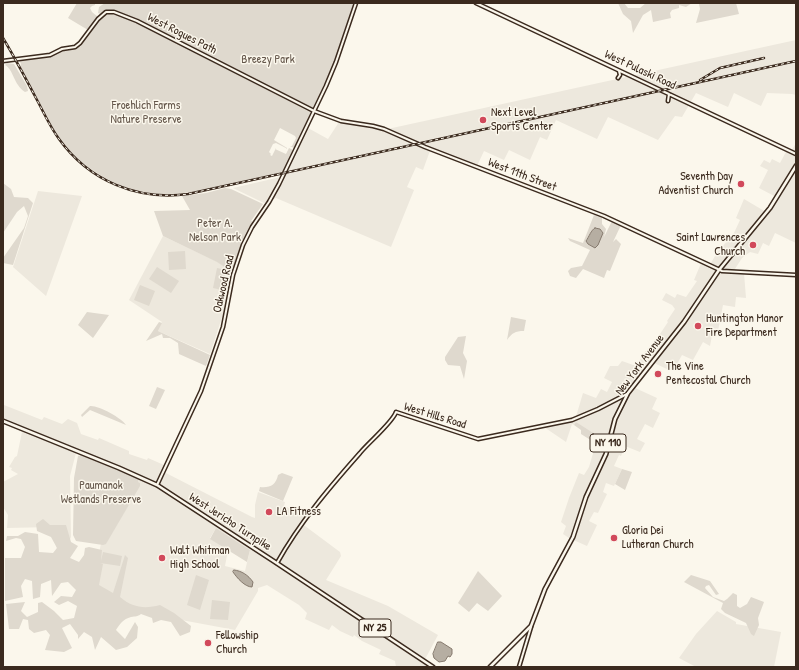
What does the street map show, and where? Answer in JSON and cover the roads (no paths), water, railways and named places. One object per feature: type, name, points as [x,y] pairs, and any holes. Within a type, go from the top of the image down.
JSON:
[{"type":"main road","name":"New York Avenue","points":[[531,626],[545,589],[571,541],[586,497],[606,454],[615,419],[628,393],[684,322],[719,270],[770,208],[796,166]]},
{"type":"main road","name":"West Jericho Turnpike","points":[[3,421],[157,485],[433,667]]},
{"type":"main road","name":"NY 110","points":[[522,635],[530,625],[536,613]]},
{"type":"main road","name":"NY 110","points":[[492,667],[531,626]]},
{"type":"street","name":"Oakwood Road","points":[[157,485],[201,391],[223,327],[233,275],[243,245],[252,227],[279,184],[333,72],[356,3]]},
{"type":"street","name":"West Pulaski Road","points":[[476,3],[796,154]]},
{"type":"street","name":"West Rogues Path","points":[[3,61],[50,55],[62,49],[75,47],[80,43],[102,14],[114,12],[137,21],[314,111]]},
{"type":"street","points":[[618,70],[620,75],[618,78]]},
{"type":"street","points":[[668,101],[669,94]]},
{"type":"street","name":"West 11th Street","points":[[314,111],[341,121],[384,129],[424,147],[604,216],[719,270],[796,275]]},
{"type":"street","name":"West Hills Road","points":[[277,563],[293,536],[327,490],[373,438],[395,418],[396,412],[478,438],[572,420],[598,409],[628,393]]},
{"type":"street","name":"New York Avenue","points":[[519,667],[531,626]]},
{"type":"street","points":[[522,635],[529,635]]},
{"type":"railway","points":[[3,38],[53,130],[71,154],[100,177],[116,185],[133,191],[169,195],[188,194],[796,61]]},
{"type":"railway","points":[[700,80],[720,68],[764,58]]},
{"type":"place","name":"Next Level Sports Center","points":[[483,120]]},
{"type":"place","name":"Seventh Day Adventist Church","points":[[741,184]]},
{"type":"place","name":"Saint Lawrences Church","points":[[753,245]]},
{"type":"place","name":"Huntington Manor Fire Department","points":[[698,326]]},
{"type":"place","name":"The Vine Pentecostal Church","points":[[658,374]]},
{"type":"place","name":"LA Fitness","points":[[269,512]]},
{"type":"place","name":"Gloria Dei Lutheran Church","points":[[614,538]]},
{"type":"place","name":"Walt Whitman High School","points":[[162,558]]},
{"type":"place","name":"Fellowship Church","points":[[208,643]]},
{"type":"park label","name":"Breezy Park","points":[[268,60]]},
{"type":"park label","name":"Froehlich Farms Nature Preserve","points":[[146,113]]},
{"type":"park label","name":"Peter A. Nelson Park","points":[[215,231]]},
{"type":"park label","name":"Paumanok Wetlands Preserve","points":[[101,493]]}]
